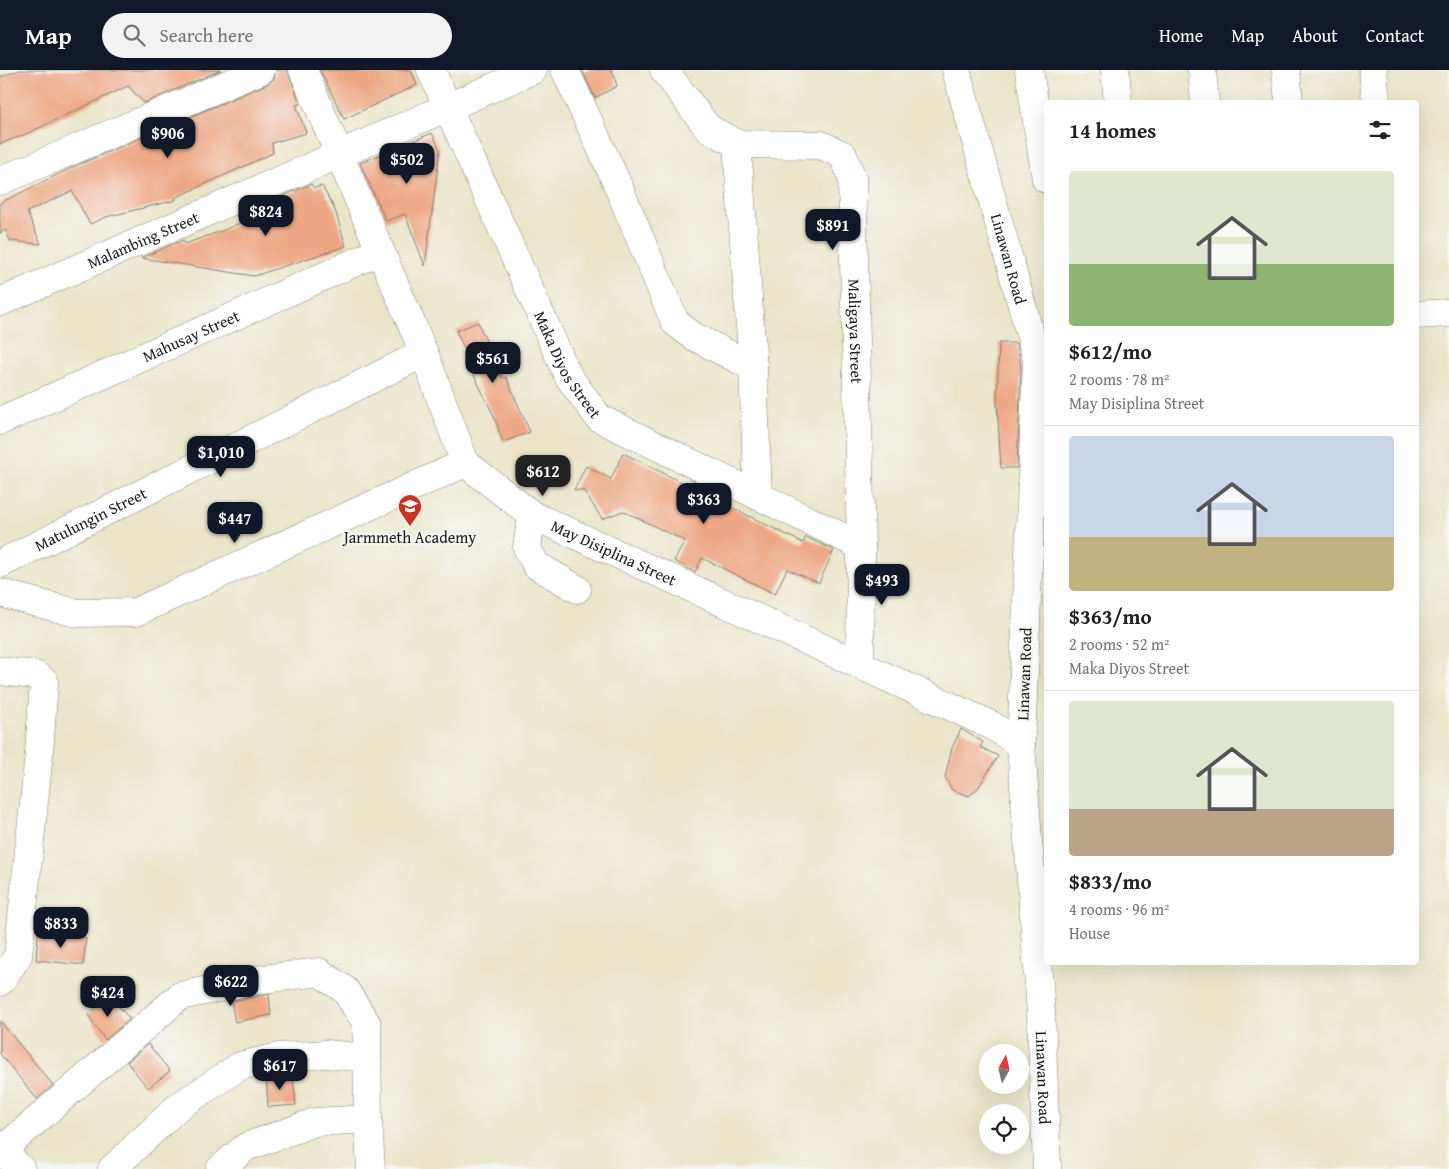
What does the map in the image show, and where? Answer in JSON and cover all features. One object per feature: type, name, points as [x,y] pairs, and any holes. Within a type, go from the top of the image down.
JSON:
[{"type":"street","points":[[0,180],[261,70]]},
{"type":"street","points":[[0,593],[76,613],[136,612],[465,463],[424,353],[303,70]]},
{"type":"street","name":"Maka Diyos Street","points":[[431,70],[568,376],[599,418],[861,546]]},
{"type":"street","name":"Malambing Street","points":[[0,302],[533,70]]},
{"type":"street","points":[[565,70],[616,181],[675,322],[693,336],[753,367]]},
{"type":"street","name":"Maligaya Street","points":[[664,70],[708,128],[737,144],[821,146],[843,155],[852,178],[861,546],[860,665]]},
{"type":"street","name":"Linawan Road","points":[[956,70],[1042,358],[1021,745],[1041,1013],[1047,1169]]},
{"type":"street","points":[[1029,70],[1044,166]]},
{"type":"street","points":[[1116,70],[1118,100]]},
{"type":"street","points":[[1202,70],[1205,100]]},
{"type":"street","points":[[1286,70],[1289,100]]},
{"type":"street","points":[[1373,70],[1376,100]]},
{"type":"street","points":[[737,144],[753,367],[758,496]]},
{"type":"street","name":"Mahusay Street","points":[[0,422],[380,251]]},
{"type":"street","points":[[1419,315],[1449,313]]},
{"type":"street","name":"Matulungin Street","points":[[0,564],[424,353]]},
{"type":"street","name":"May Disiplina Street","points":[[465,463],[532,515],[991,725],[1021,745]]},
{"type":"street","points":[[532,515],[527,548],[536,565],[577,589]]},
{"type":"street","points":[[0,671],[35,675],[44,681],[39,754],[18,956],[0,982]]},
{"type":"street","points":[[8,1156],[180,996],[256,980],[319,972],[345,990],[367,1024],[368,1119],[371,1169]]},
{"type":"street","points":[[112,1169],[178,1107],[240,1066],[279,1057],[326,1054],[367,1058]]},
{"type":"street","points":[[220,1169],[246,1147],[315,1122],[368,1119]]},
{"type":"building","points":[[19,70],[221,70],[144,103],[128,86],[26,134],[0,144],[0,77]]},
{"type":"building","points":[[276,70],[288,70],[300,104],[296,105],[306,133],[272,143],[273,153],[175,198],[176,200],[106,217],[90,224],[72,191],[27,212],[41,244],[10,241],[6,230],[0,233],[0,203],[73,167],[267,84],[274,79]]},
{"type":"building","points":[[320,70],[411,70],[417,85],[344,119]]},
{"type":"building","points":[[582,70],[612,70],[617,86],[595,98]]},
{"type":"building","points":[[432,133],[440,150],[425,266],[405,214],[386,221],[360,163]]},
{"type":"building","points":[[311,184],[314,188],[322,186],[335,210],[346,246],[254,276],[141,258],[183,240],[185,244],[224,230],[264,212],[262,205]]},
{"type":"building","points":[[478,322],[502,378],[506,377],[530,432],[503,442],[493,414],[466,359],[468,357],[456,331]]},
{"type":"building","points":[[999,343],[1016,343],[1019,354],[1021,369],[1017,468],[1001,468],[997,402]]},
{"type":"building","points":[[623,453],[803,543],[806,537],[834,550],[819,583],[787,569],[775,594],[702,558],[695,572],[674,561],[685,541],[623,511],[602,519],[584,491],[574,490],[586,466],[611,479]]},
{"type":"building","points":[[961,729],[983,742],[980,747],[998,756],[978,788],[969,796],[952,790],[945,777],[952,748]]},
{"type":"building","points":[[38,933],[86,938],[83,965],[36,960]]},
{"type":"building","points":[[269,994],[271,1015],[235,1022],[231,1001]]},
{"type":"building","points":[[109,996],[130,1019],[105,1040],[88,1015]]},
{"type":"building","points":[[0,1021],[53,1085],[37,1099],[0,1054]]},
{"type":"building","points":[[148,1044],[170,1071],[148,1088],[127,1062]]},
{"type":"building","points":[[286,1072],[287,1079],[293,1078],[296,1105],[268,1107],[266,1076]]},
{"type":"place","name":"Jarmmeth Academy","points":[[410,527]]}]
